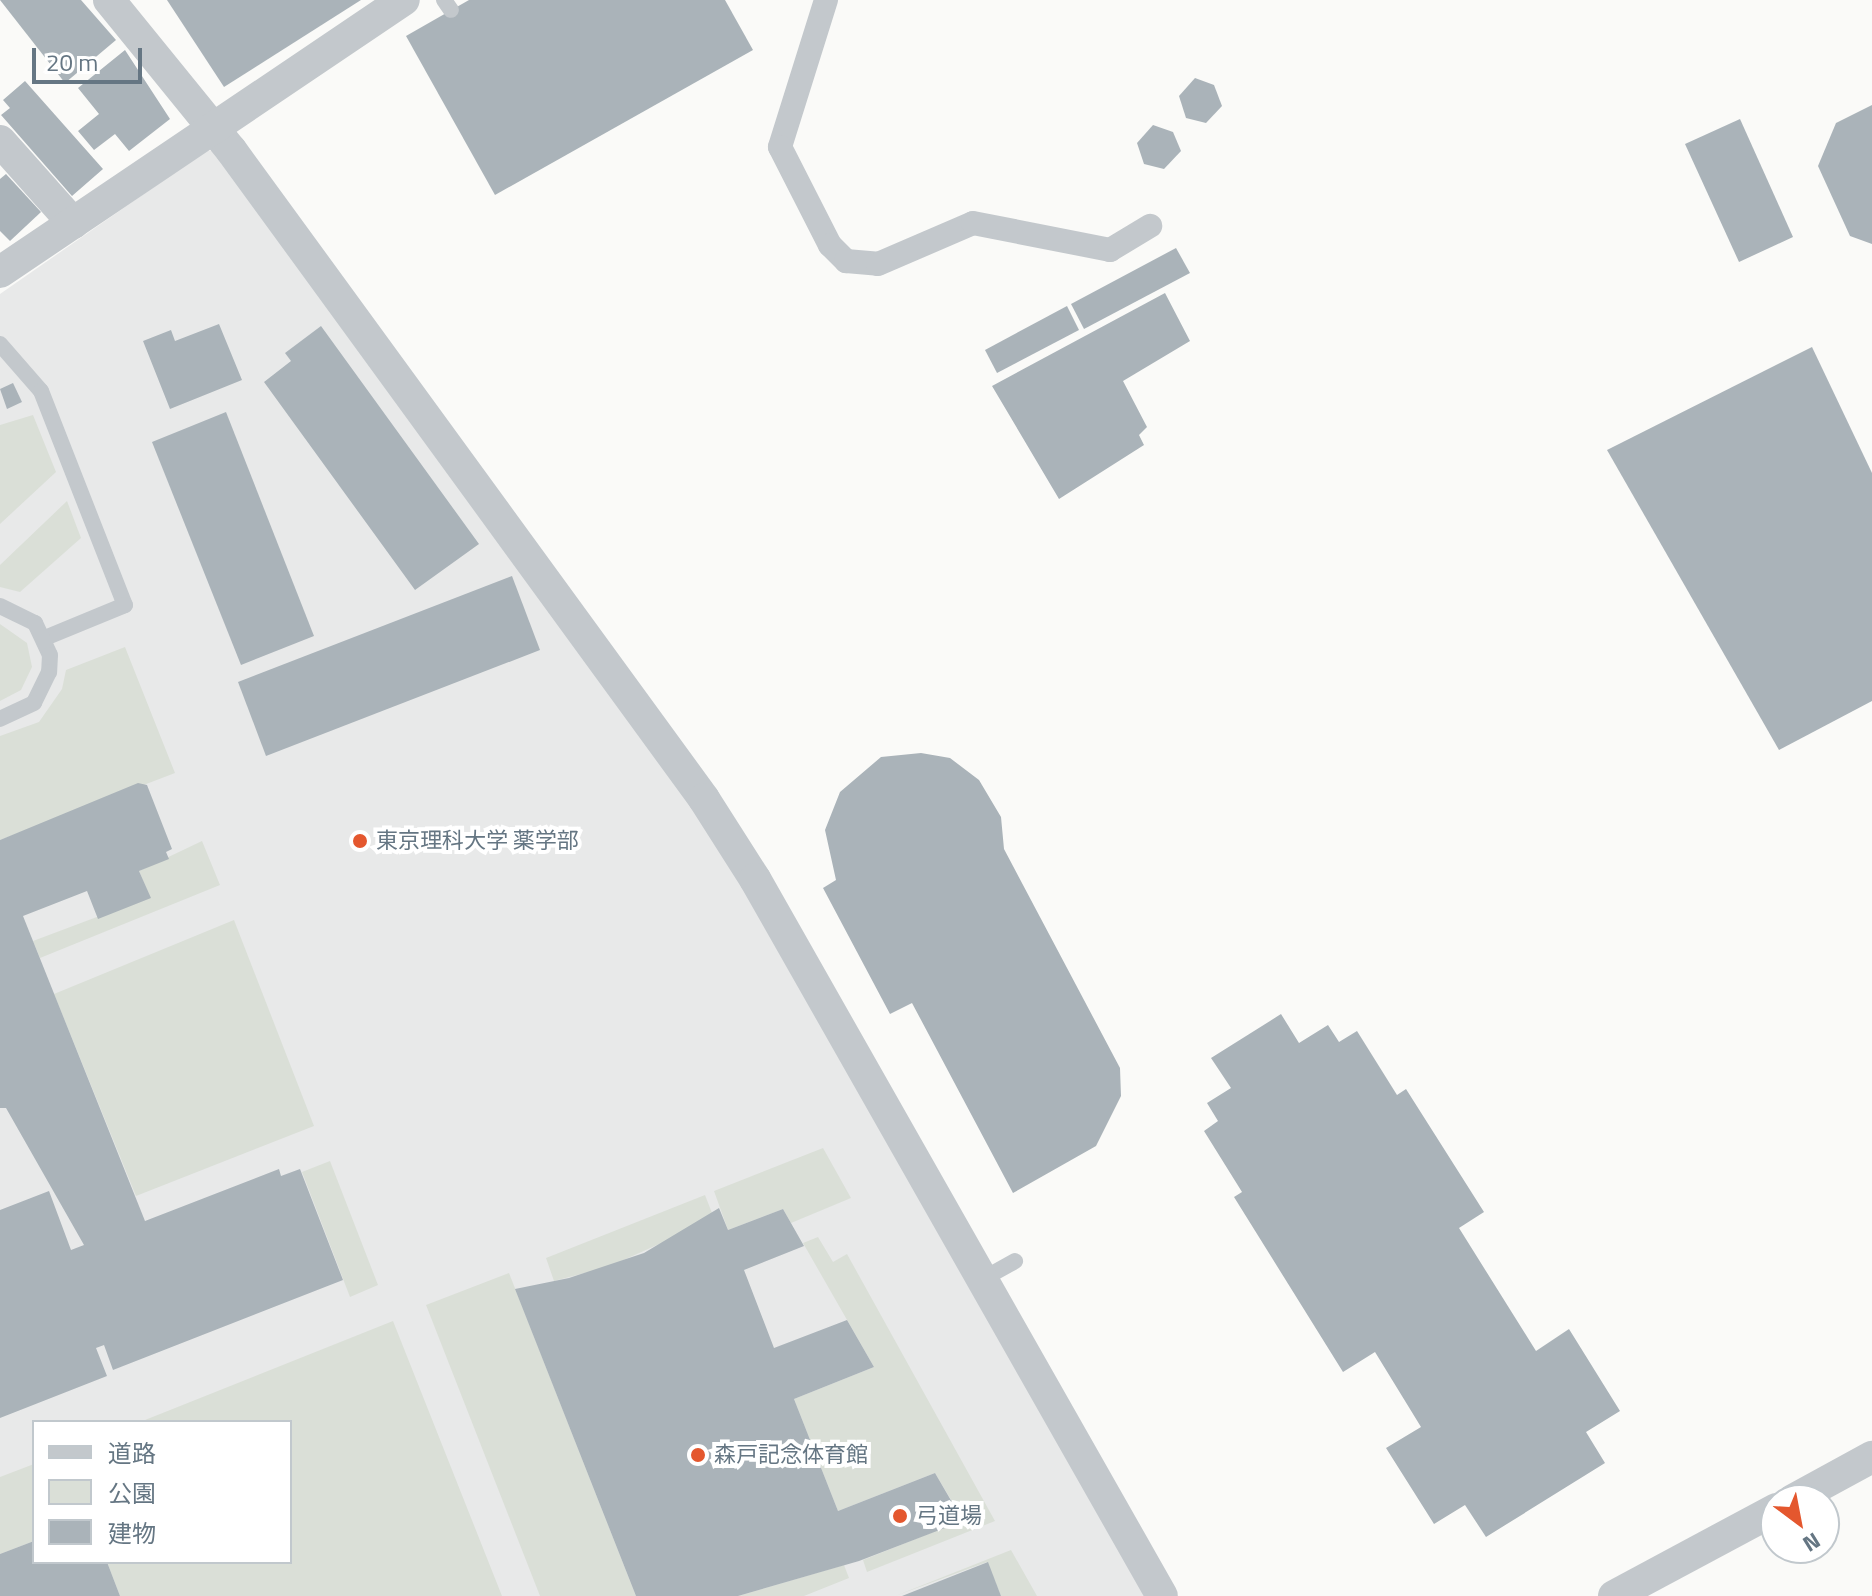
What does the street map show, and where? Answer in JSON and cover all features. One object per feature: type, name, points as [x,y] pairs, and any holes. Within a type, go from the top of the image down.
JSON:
[{"type":"street","points":[[109,0],[213,126],[704,799],[755,879],[1162,1596]]},
{"type":"street","points":[[0,272],[404,0]]},
{"type":"street","points":[[826,0],[780,147],[830,245],[846,261],[878,264],[973,223],[1110,250],[1150,226]]},
{"type":"street","points":[[0,141],[73,223]]},
{"type":"street","points":[[1822,1484],[1872,1457]]},
{"type":"street","points":[[1614,1596],[1760,1518]]},
{"type":"lane","points":[[0,344],[41,391],[125,605],[45,638]]},
{"type":"lane","points":[[0,606],[22,613],[45,638],[49,672],[44,688],[21,713],[0,719]]},
{"type":"lane","points":[[981,1280],[1015,1261]]},
{"type":"shaded area","name":"東京理科大学 薬学部","points":[[207,150],[225,154],[695,798],[1152,1596],[0,1596],[0,294]]},
{"type":"green space","points":[[33,415],[56,472],[0,524],[0,425]]},
{"type":"green space","points":[[67,501],[81,538],[20,592],[0,587],[0,565]]},
{"type":"green space","points":[[0,624],[27,643],[32,667],[21,690],[0,701]]},
{"type":"green space","points":[[125,647],[175,773],[0,840],[0,736],[39,722],[62,689],[66,670]]},
{"type":"green space","points":[[202,841],[220,885],[40,958],[33,941],[150,897],[139,871]]},
{"type":"green space","points":[[234,920],[314,1126],[136,1196],[54,994]]},
{"type":"green space","points":[[823,1148],[851,1198],[791,1223],[783,1209],[728,1230],[714,1191]]},
{"type":"green space","points":[[330,1161],[378,1285],[350,1297],[302,1172]]},
{"type":"green space","points":[[705,1195],[712,1213],[677,1236],[608,1267],[554,1281],[546,1258]]},
{"type":"green space","points":[[818,1237],[833,1262],[847,1254],[995,1521],[867,1572],[863,1560],[963,1520],[935,1473],[838,1511],[794,1399],[874,1367],[803,1243]]},
{"type":"green space","points":[[509,1273],[636,1596],[540,1596],[426,1305]]},
{"type":"green space","points":[[393,1321],[502,1596],[120,1596],[108,1564],[292,1564],[292,1420],[145,1420]]},
{"type":"green space","points":[[32,1465],[32,1542],[0,1554],[0,1477]]},
{"type":"green space","points":[[1011,1550],[1037,1596],[1001,1596],[987,1562],[895,1596]]},
{"type":"green space","points":[[844,1565],[849,1578],[804,1596],[738,1596]]},
{"type":"building","points":[[0,0],[81,0],[116,40],[65,83]]},
{"type":"building","points":[[167,0],[361,0],[224,87]]},
{"type":"building","points":[[469,0],[725,0],[753,50],[495,195],[406,36]]},
{"type":"building","points":[[125,50],[170,119],[129,151],[115,134],[94,150],[78,131],[99,114],[78,88]]},
{"type":"building","points":[[1195,78],[1214,85],[1222,106],[1206,123],[1186,118],[1179,96]]},
{"type":"building","points":[[25,81],[103,169],[72,196],[1,115],[10,108],[3,100]]},
{"type":"building","points":[[1872,105],[1872,244],[1850,236],[1818,166],[1836,123]]},
{"type":"building","points":[[1740,119],[1793,237],[1739,262],[1685,144]]},
{"type":"building","points":[[1153,125],[1173,132],[1181,151],[1164,169],[1144,164],[1137,143]]},
{"type":"building","points":[[6,174],[41,212],[10,241],[0,231],[0,179]]},
{"type":"building","points":[[1176,248],[1190,273],[1084,329],[1071,304]]},
{"type":"building","points":[[1165,293],[1190,341],[1123,381],[1147,427],[1139,435],[1144,445],[1059,499],[992,386]]},
{"type":"building","points":[[1067,306],[1079,330],[997,373],[985,350]]},
{"type":"building","points":[[219,324],[242,380],[170,409],[143,341],[171,330],[175,341]]},
{"type":"building","points":[[321,326],[479,544],[415,590],[264,382],[291,361],[285,353]]},
{"type":"building","points":[[1812,347],[1872,473],[1872,701],[1779,750],[1607,450]]},
{"type":"building","points":[[13,383],[22,402],[7,409],[0,389]]},
{"type":"building","points":[[226,412],[314,636],[241,665],[152,442]]},
{"type":"building","points":[[512,576],[540,650],[266,756],[238,682]]},
{"type":"building","points":[[921,753],[950,758],[979,780],[1001,817],[1004,849],[1120,1068],[1121,1096],[1096,1146],[1013,1193],[912,1003],[890,1014],[823,888],[836,880],[825,830],[840,792],[881,757]]},
{"type":"building","points":[[138,783],[147,785],[172,849],[166,852],[169,859],[139,871],[151,898],[98,919],[87,891],[23,916],[145,1221],[279,1169],[281,1176],[300,1169],[343,1280],[113,1370],[104,1345],[96,1348],[107,1376],[0,1418],[0,1210],[49,1191],[71,1250],[84,1245],[6,1108],[0,1108],[0,840]]},
{"type":"building","points":[[1281,1014],[1299,1043],[1328,1025],[1339,1042],[1357,1031],[1397,1095],[1406,1089],[1484,1212],[1459,1228],[1536,1351],[1569,1329],[1620,1411],[1586,1432],[1605,1463],[1486,1537],[1465,1505],[1434,1524],[1386,1448],[1421,1427],[1375,1352],[1343,1372],[1234,1197],[1242,1192],[1204,1131],[1218,1121],[1207,1103],[1231,1088],[1211,1058]]},
{"type":"building","name":"森戸記念体育館","points":[[719,1208],[728,1230],[783,1209],[804,1246],[744,1270],[774,1348],[847,1320],[874,1367],[794,1399],[838,1511],[935,1473],[963,1521],[859,1561],[738,1596],[636,1596],[515,1289],[569,1278],[644,1253]]},
{"type":"building","points":[[32,1542],[32,1564],[108,1564],[120,1596],[0,1596],[0,1554]]},
{"type":"building","points":[[988,1562],[1001,1596],[902,1596]]},
{"type":"place","name":"東京理科大学 薬学部","points":[[360,841]]},
{"type":"place","name":"森戸記念体育館","points":[[698,1455]]},
{"type":"place","name":"弓道場","points":[[900,1516]]}]
